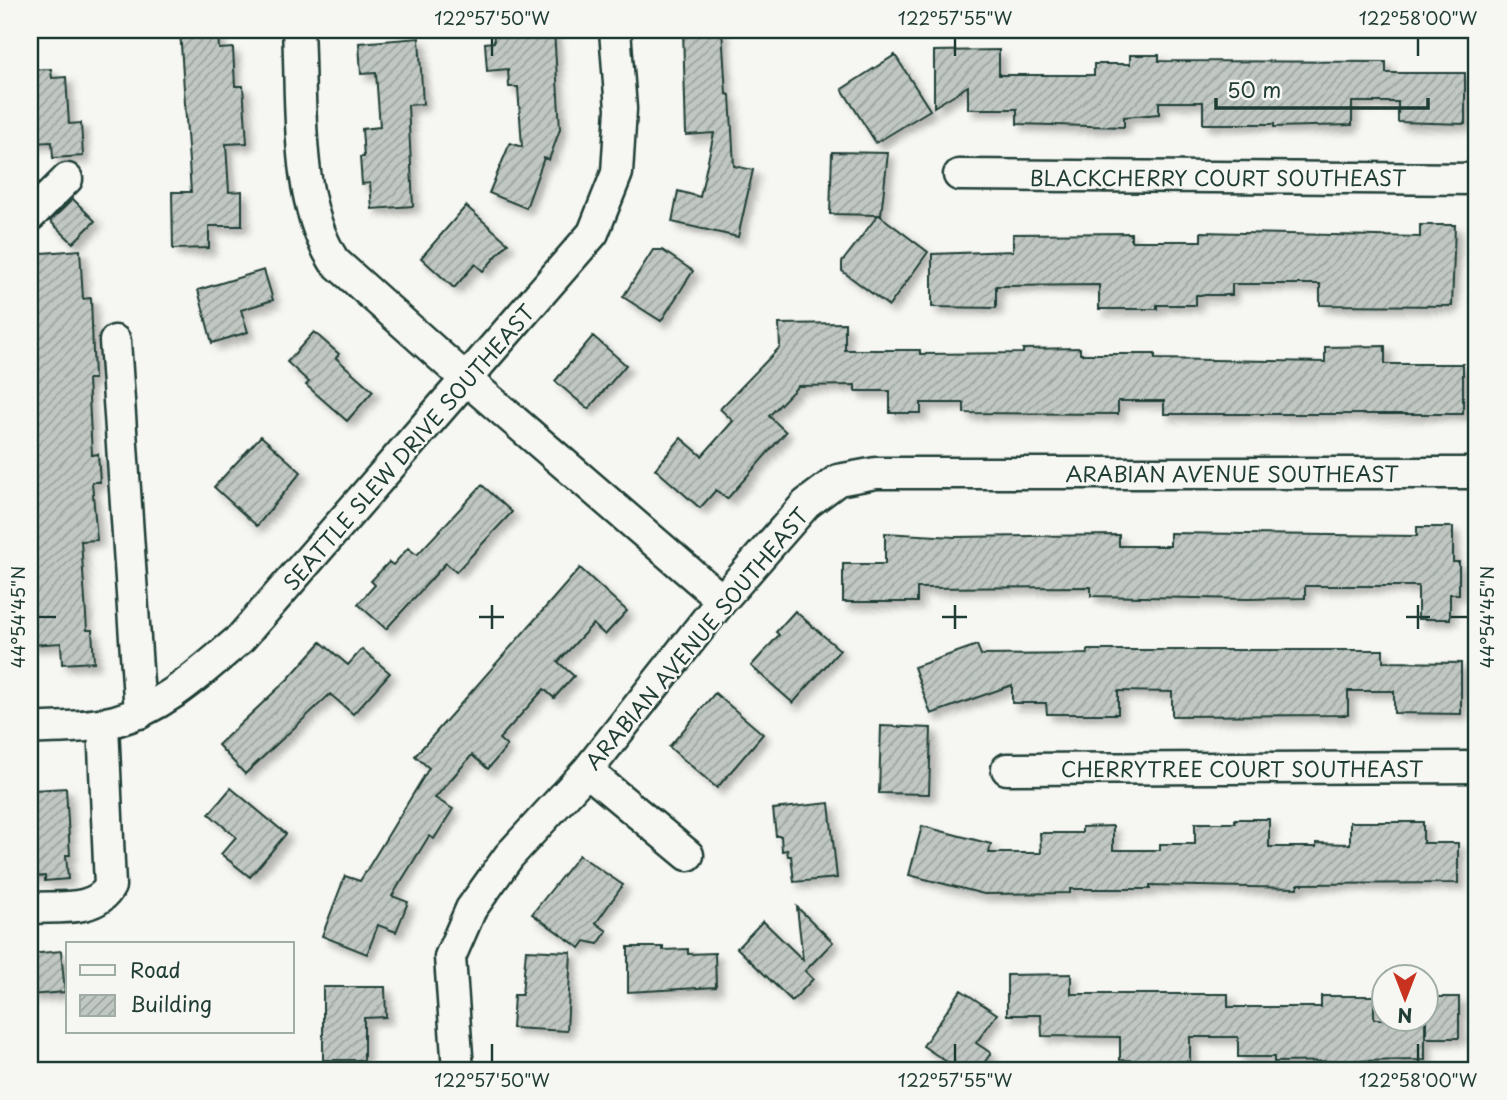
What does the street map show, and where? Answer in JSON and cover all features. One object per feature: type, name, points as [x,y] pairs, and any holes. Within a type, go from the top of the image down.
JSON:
[{"type":"street","points":[[298,30],[308,196],[324,246],[334,261],[467,380],[722,600]]},
{"type":"street","name":"SEATTLE SLEW DRIVE SOUTHEAST","points":[[30,729],[103,724],[139,713],[177,690],[240,639],[593,233],[617,173],[621,109],[615,30]]},
{"type":"street","name":"BLACKCHERRY COURT SOUTHEAST","points":[[960,175],[1477,179]]},
{"type":"street","points":[[30,216],[68,179]]},
{"type":"street","points":[[116,341],[139,713]]},
{"type":"street","name":"ARABIAN AVENUE SOUTHEAST","points":[[458,1070],[450,957],[471,909],[509,856],[587,771],[722,600],[806,503],[838,480],[876,473],[1477,474]]},
{"type":"street","points":[[30,908],[93,904],[104,899],[110,886],[103,724]]},
{"type":"street","name":"CHERRYTREE COURT SOUTHEAST","points":[[1007,769],[1477,766]]},
{"type":"street","points":[[587,771],[688,855]]},
{"type":"shaded area","points":[[1477,30],[1477,32],[801,31]]},
{"type":"building","points":[[180,30],[218,30],[219,49],[233,48],[235,86],[243,86],[247,143],[226,144],[229,192],[242,191],[242,226],[209,226],[209,248],[173,249],[172,192],[191,192]]},
{"type":"building","points":[[493,30],[554,30],[560,129],[549,160],[544,158],[526,208],[489,193],[510,143],[522,147],[518,87],[509,87],[508,69],[487,71],[485,43],[494,42]]},
{"type":"building","points":[[683,30],[722,30],[726,94],[730,95],[734,166],[753,170],[738,237],[672,222],[678,191],[700,197],[714,133],[686,135]]},
{"type":"building","points":[[419,38],[423,104],[408,105],[413,206],[372,209],[370,183],[362,184],[360,157],[364,157],[362,129],[380,127],[376,73],[361,74],[359,43]]},
{"type":"building","points":[[999,50],[999,75],[1094,75],[1094,64],[1130,64],[1130,55],[1159,55],[1159,61],[1386,62],[1386,73],[1465,73],[1465,124],[1398,122],[1398,102],[1352,102],[1352,125],[1274,127],[1274,124],[1203,124],[1203,102],[1159,102],[1159,114],[1124,117],[1124,127],[1017,124],[1017,109],[968,109],[968,86],[934,107],[934,51]]},
{"type":"building","points":[[895,55],[930,110],[876,143],[842,89]]},
{"type":"building","points":[[51,69],[52,78],[66,77],[69,124],[81,123],[83,156],[53,158],[52,142],[30,143],[30,70]]},
{"type":"building","points":[[832,152],[888,153],[879,215],[928,252],[889,306],[842,271],[842,262],[878,215],[830,214]]},
{"type":"building","points":[[73,199],[95,221],[73,243],[50,221]]},
{"type":"building","points":[[466,206],[508,243],[483,271],[475,264],[454,288],[421,258]]},
{"type":"building","points":[[1420,225],[1455,225],[1452,306],[1320,305],[1320,284],[1232,284],[1232,295],[1196,295],[1196,305],[1157,305],[1157,309],[1099,309],[1099,285],[996,286],[996,308],[932,307],[932,254],[1013,251],[1013,234],[1131,233],[1131,241],[1201,241],[1201,232],[1420,237]]},
{"type":"building","points":[[80,250],[83,299],[91,298],[94,379],[88,379],[92,455],[98,454],[100,482],[92,482],[97,540],[81,541],[87,630],[92,630],[94,662],[62,664],[61,643],[30,645],[30,254]]},
{"type":"building","points":[[653,250],[662,250],[693,271],[661,321],[623,297]]},
{"type":"building","points":[[264,270],[273,300],[241,310],[248,332],[212,343],[198,290]]},
{"type":"building","points":[[845,323],[845,350],[920,350],[920,354],[1023,353],[1023,349],[1080,348],[1080,354],[1155,354],[1155,359],[1325,362],[1325,347],[1385,346],[1385,364],[1463,364],[1463,414],[1164,414],[1164,401],[1118,401],[1118,414],[964,413],[964,403],[921,403],[921,413],[890,413],[890,391],[855,391],[855,385],[798,386],[769,416],[786,432],[727,499],[716,490],[700,508],[655,469],[681,438],[702,456],[733,421],[720,409],[780,347],[779,324]]},
{"type":"building","points":[[314,332],[339,354],[336,358],[373,391],[347,421],[306,385],[309,382],[287,362]]},
{"type":"building","points":[[593,336],[626,365],[588,409],[555,381]]},
{"type":"building","points":[[261,436],[301,472],[257,526],[214,487]]},
{"type":"building","points":[[482,485],[512,512],[456,572],[446,563],[386,629],[358,604],[375,585],[371,581],[389,562],[393,565],[408,548],[417,555]]},
{"type":"building","points":[[1417,527],[1453,527],[1453,562],[1459,562],[1459,594],[1450,594],[1450,619],[1418,619],[1418,586],[1305,586],[1305,598],[1248,599],[1091,596],[1091,587],[917,588],[917,602],[843,602],[843,564],[885,564],[885,533],[955,537],[1119,535],[1119,546],[1170,546],[1170,533],[1417,536]]},
{"type":"building","points":[[580,568],[627,611],[605,635],[593,624],[558,662],[574,676],[554,698],[544,689],[499,739],[507,746],[488,769],[472,755],[435,798],[453,809],[434,839],[429,836],[392,896],[408,902],[396,932],[378,925],[367,954],[322,936],[345,876],[360,881],[429,768],[415,756]]},
{"type":"building","points":[[795,611],[840,650],[793,703],[751,666],[779,635],[776,632]]},
{"type":"building","points":[[321,642],[348,665],[362,649],[390,673],[353,714],[330,694],[245,774],[218,745],[288,679]]},
{"type":"building","points":[[977,645],[981,655],[1087,654],[1087,650],[1383,650],[1383,662],[1461,663],[1461,714],[1394,713],[1394,691],[1348,691],[1348,715],[1172,716],[1172,692],[1118,691],[1118,714],[1047,714],[1046,703],[1012,703],[1012,685],[931,714],[914,667]]},
{"type":"building","points":[[715,693],[763,734],[717,788],[669,747]]},
{"type":"building","points":[[881,726],[931,728],[929,794],[879,793]]},
{"type":"building","points":[[66,788],[70,855],[66,855],[68,879],[45,881],[45,876],[30,877],[30,794],[33,790]]},
{"type":"building","points":[[231,788],[286,834],[250,877],[221,854],[236,837],[209,814]]},
{"type":"building","points":[[829,803],[837,878],[794,882],[791,856],[788,856],[787,850],[782,851],[781,836],[776,836],[773,809]]},
{"type":"building","points":[[1235,819],[1269,819],[1269,847],[1316,847],[1316,843],[1350,844],[1350,822],[1423,822],[1423,843],[1458,843],[1458,883],[1298,884],[1298,888],[1150,885],[1150,889],[1070,889],[1070,893],[984,894],[909,875],[922,826],[991,844],[989,853],[1041,853],[1040,833],[1082,833],[1082,827],[1113,826],[1113,850],[1160,850],[1160,844],[1195,844],[1195,823],[1235,823]]},
{"type":"building","points":[[579,855],[623,885],[596,923],[607,931],[598,944],[585,941],[580,948],[532,914]]},
{"type":"building","points":[[797,907],[833,942],[805,971],[813,979],[792,1001],[737,948],[763,921],[803,960]]},
{"type":"building","points":[[628,947],[688,949],[688,954],[715,953],[716,987],[628,992]]},
{"type":"building","points":[[526,950],[571,952],[567,1031],[512,1028],[514,995],[522,995]]},
{"type":"building","points":[[61,951],[65,992],[30,995],[30,954]]},
{"type":"building","points":[[1071,974],[1071,994],[1228,994],[1228,1007],[1321,1007],[1321,996],[1370,996],[1370,1034],[1425,1034],[1425,1060],[1274,1062],[1274,1057],[1238,1057],[1238,1037],[1190,1037],[1190,1062],[1120,1060],[1120,1037],[1042,1036],[1041,1015],[1007,1015],[1007,975]]},
{"type":"building","points":[[323,987],[385,987],[386,1017],[364,1018],[364,1060],[323,1060]]},
{"type":"building","points":[[961,990],[997,1014],[976,1043],[991,1053],[979,1070],[959,1070],[923,1046]]},
{"type":"building","points":[[1440,997],[1459,997],[1459,1038],[1426,1038],[1426,1034],[1440,1034]]}]
